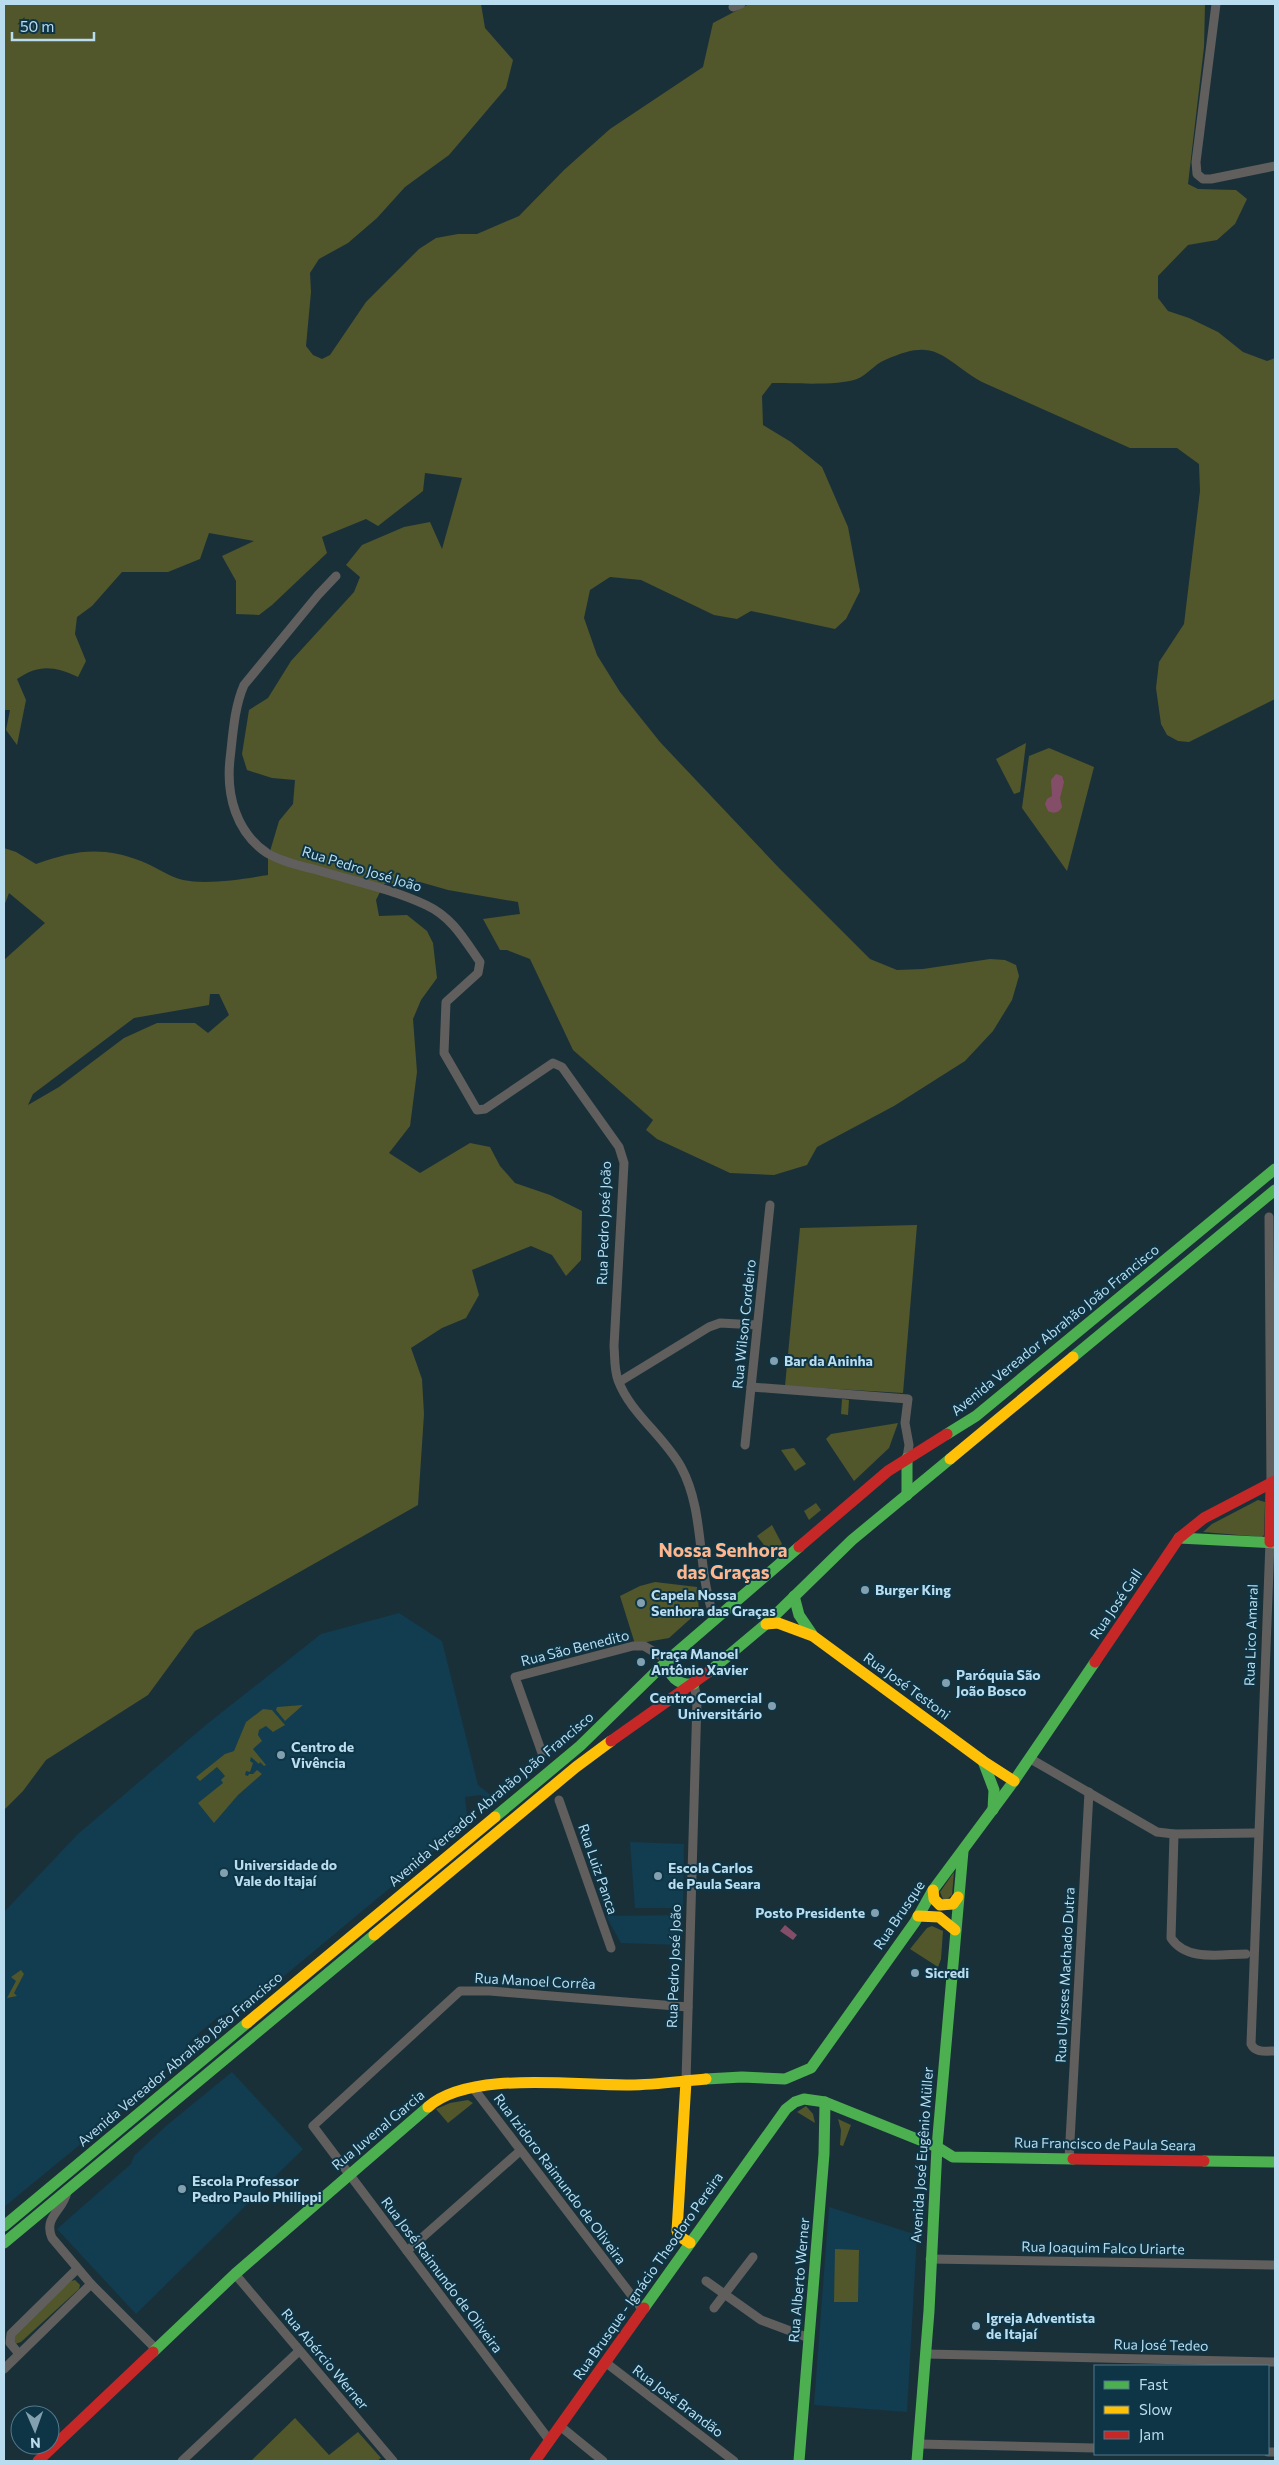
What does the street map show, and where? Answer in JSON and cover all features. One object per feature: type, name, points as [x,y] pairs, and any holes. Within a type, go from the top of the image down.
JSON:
[{"type":"main road","name":"Avenida Vereador Abrahão João Francisco","points":[[4,2226],[580,1746],[668,1660],[888,1471],[907,1458],[954,1432],[982,1411],[1275,1169]]},
{"type":"main road","name":"Avenida Vereador Abrahão João Francisco","points":[[4,2243],[576,1767],[694,1684],[766,1624],[852,1540],[1275,1190]]},
{"type":"main road","points":[[907,1458],[907,1495]]},
{"type":"main road","name":"Rua Lico Amaral","points":[[1273,1482],[1273,1542]]},
{"type":"main road","name":"Rua José Gall","points":[[1014,1781],[1179,1538],[1204,1518],[1273,1482]]},
{"type":"main road","points":[[1179,1538],[1273,1542]]},
{"type":"main road","name":"Rua José Testoni","points":[[794,1596],[802,1622],[813,1636],[983,1761],[1014,1781]]},
{"type":"main road","name":"Rua José Testoni","points":[[766,1624],[778,1623],[813,1636]]},
{"type":"main road","points":[[668,1660],[668,1672],[672,1679],[678,1684],[694,1684]]},
{"type":"main road","points":[[983,1761],[994,1790],[993,1810]]},
{"type":"main road","name":"Rua Brusque","points":[[811,2068],[918,1916],[933,1890],[1014,1781]]},
{"type":"main road","name":"Avenida José Eugênio Müller","points":[[917,2461],[926,2354],[937,2147],[963,1851]]},
{"type":"main road","points":[[933,1890],[934,1899],[944,1906],[953,1904],[958,1897]]},
{"type":"main road","points":[[918,1916],[936,1916],[947,1921],[955,1930]]},
{"type":"main road","name":"Rua Juvenal Garcia","points":[[38,2461],[235,2274],[438,2098],[456,2091],[524,2083],[577,2082],[630,2085],[743,2077],[782,2080],[797,2078],[811,2068]]},
{"type":"main road","name":"Rua Pedro José João","points":[[686,2081],[677,2231],[679,2236],[690,2243]]},
{"type":"main road","name":"Rua Francisco de Paula Seara","points":[[786,2109],[795,2100],[808,2098],[825,2102],[937,2147],[953,2157],[1275,2162]]},
{"type":"main road","name":"Rua Alberto Werner","points":[[799,2461],[824,2154],[825,2102]]},
{"type":"main road","name":"Rua Brusque - Ignácio Theodoro Pereira","points":[[535,2461],[786,2109]]},
{"type":"street","points":[[1216,4],[1196,162],[1197,174],[1203,179],[1211,179],[1275,166]]},
{"type":"street","name":"Rua Pedro José João","points":[[336,576],[318,595],[244,685],[238,699],[233,729],[228,778],[230,799],[245,830],[255,844],[268,853],[293,864],[404,896],[426,905],[454,925],[480,962],[480,967],[478,973],[446,1002],[444,1053],[477,1110],[485,1109],[553,1063],[557,1064],[562,1067],[619,1147],[624,1163],[614,1346],[615,1370],[626,1395],[681,1467],[691,1494],[706,1584],[715,1619]]},
{"type":"street","name":"Rua Wilson Cordeiro","points":[[745,1445],[770,1205]]},
{"type":"street","name":"Rua Lico Amaral","points":[[1269,1217],[1273,1482]]},
{"type":"street","points":[[619,1382],[709,1327],[720,1323],[757,1325]]},
{"type":"street","points":[[751,1387],[908,1399],[905,1423],[909,1445],[907,1458]]},
{"type":"street","name":"Rua Lico Amaral","points":[[1273,1542],[1258,1833],[1251,2044],[1259,2051],[1275,2051]]},
{"type":"street","name":"Rua São Benedito","points":[[542,1753],[516,1677],[632,1646],[644,1646],[668,1660]]},
{"type":"street","name":"Rua Pedro José João","points":[[686,2081],[697,1700],[694,1684]]},
{"type":"street","points":[[1029,1758],[1157,1832],[1174,1834],[1258,1833]]},
{"type":"street","name":"Rua Ulysses Machado Dutra","points":[[1069,2159],[1089,1792]]},
{"type":"street","name":"Rua Luiz Panca","points":[[559,1800],[611,1948]]},
{"type":"street","points":[[1174,1834],[1171,1938],[1177,1947],[1190,1954],[1246,1954]]},
{"type":"street","name":"Rua Manoel Corrêa","points":[[313,2126],[460,1991],[490,1991],[688,2006]]},
{"type":"street","name":"Rua Izidoro Raimundo de Oliveira","points":[[474,2089],[642,2310]]},
{"type":"street","name":"Rua José Raimundo de Oliveira","points":[[313,2126],[550,2440]]},
{"type":"street","points":[[407,2251],[520,2151]]},
{"type":"street","points":[[68,2189],[64,2203],[50,2219],[49,2232],[52,2238],[91,2284],[156,2349]]},
{"type":"street","points":[[714,2308],[753,2257]]},
{"type":"street","name":"Rua Joaquim Falco Uriarte","points":[[930,2259],[1275,2265]]},
{"type":"street","points":[[19,2354],[10,2343],[10,2334],[77,2269]]},
{"type":"street","name":"Rua Abércio Werner","points":[[235,2274],[393,2461]]},
{"type":"street","points":[[706,2281],[768,2323],[810,2338]]},
{"type":"street","points":[[4,2368],[91,2284]]},
{"type":"street","points":[[182,2461],[299,2351]]},
{"type":"street","name":"Rua José Tedeo","points":[[926,2354],[1275,2362]]},
{"type":"street","name":"Rua José Brandão","points":[[605,2362],[734,2461]]},
{"type":"street","points":[[560,2426],[603,2461]]},
{"type":"street","points":[[918,2444],[1094,2448]]},
{"type":"shaded area","points":[[1056,774],[1062,776],[1064,782],[1060,798],[1062,807],[1058,812],[1054,813],[1048,811],[1045,804],[1047,799],[1052,796],[1051,780]]},
{"type":"shaded area","name":"Universidade do Vale do Itajaí","points":[[399,1613],[442,1641],[478,1785],[497,1800],[480,1795],[465,1797],[467,1815],[471,1817],[471,1820],[462,1828],[457,1822],[451,1826],[456,1833],[248,2006],[218,2017],[191,2040],[181,2055],[145,2086],[138,2097],[4,2207],[4,1912],[78,1834],[207,1724],[321,1634]]},
{"type":"shaded area","name":"Escola Carlos de Paula Seara","points":[[630,1842],[684,1844],[683,1908],[635,1908]]},
{"type":"shaded area","points":[[681,1915],[681,1945],[621,1943],[606,1916]]},
{"type":"shaded area","points":[[785,1925],[797,1935],[793,1940],[780,1931]]},
{"type":"shaded area","name":"Escola Professor Pedro Paulo Philippi","points":[[232,2072],[303,2149],[136,2314],[57,2229],[131,2164],[134,2156],[166,2126]]},
{"type":"shaded area","points":[[829,2207],[917,2235],[907,2412],[814,2405]]},
{"type":"green space","points":[[4,4],[481,4],[485,28],[513,60],[506,88],[449,155],[405,187],[377,218],[348,243],[319,259],[310,273],[311,292],[306,346],[313,355],[322,359],[330,355],[366,302],[419,249],[436,238],[458,234],[477,234],[519,216],[564,170],[610,129],[703,67],[713,23],[749,4],[1205,4],[1204,47],[1188,184],[1198,189],[1236,190],[1247,199],[1235,224],[1217,240],[1188,245],[1158,276],[1158,298],[1168,311],[1189,318],[1218,332],[1243,352],[1267,361],[1275,358],[1275,699],[1189,742],[1178,741],[1167,735],[1161,724],[1156,688],[1159,662],[1184,624],[1200,491],[1199,464],[1177,448],[1130,448],[982,382],[947,358],[928,350],[902,353],[881,362],[861,377],[849,381],[803,384],[772,383],[762,396],[763,425],[791,442],[822,467],[848,527],[860,591],[846,619],[835,629],[751,611],[737,619],[714,615],[641,580],[610,577],[590,590],[584,618],[597,655],[620,692],[660,742],[779,868],[870,959],[897,970],[923,969],[990,959],[1005,960],[1016,965],[1019,976],[1012,1000],[993,1031],[965,1061],[894,1106],[817,1147],[807,1165],[774,1175],[730,1173],[657,1139],[646,1130],[653,1120],[573,1050],[530,959],[507,950],[500,950],[483,919],[520,914],[518,902],[448,890],[420,882],[384,884],[376,900],[379,916],[407,915],[427,931],[433,943],[437,978],[421,1000],[413,1019],[417,1072],[410,1126],[389,1153],[420,1173],[470,1143],[490,1147],[500,1166],[515,1183],[550,1195],[582,1211],[581,1260],[566,1276],[552,1255],[531,1246],[472,1270],[479,1295],[466,1318],[442,1328],[411,1348],[422,1379],[424,1414],[418,1505],[195,1631],[148,1695],[46,1760],[23,1791],[4,1810],[4,960],[45,923],[9,893],[4,906],[4,848],[16,852],[36,864],[76,853],[114,853],[141,861],[183,880],[203,882],[225,881],[268,875],[268,858],[279,821],[293,804],[295,780],[272,778],[247,770],[242,754],[249,710],[268,698],[291,661],[354,592],[360,577],[346,565],[362,545],[404,527],[430,522],[442,549],[462,478],[425,473],[423,491],[378,526],[366,519],[322,537],[327,553],[259,615],[236,614],[236,581],[222,556],[254,541],[209,533],[200,559],[168,572],[122,572],[92,606],[77,617],[75,634],[86,661],[78,677],[47,668],[32,671],[17,679],[26,700],[17,745],[6,730],[10,710],[4,710]],"holes":[[[210,994],[219,994],[229,1015],[208,1033],[195,1023],[157,1023],[124,1038],[59,1087],[28,1105],[33,1094],[134,1018],[209,1005]]]},
{"type":"green space","points":[[1026,743],[1020,792],[1014,794],[996,759]]},
{"type":"green space","points":[[1049,748],[1094,767],[1067,871],[1022,808],[1029,756]]},
{"type":"green space","points":[[917,1225],[903,1393],[785,1386],[800,1228]]},
{"type":"green space","points":[[842,1399],[849,1400],[848,1415],[841,1414]]},
{"type":"green space","points":[[898,1423],[889,1448],[854,1481],[826,1439],[831,1434]]},
{"type":"green space","points":[[794,1448],[806,1464],[795,1471],[781,1450]]},
{"type":"green space","points":[[1258,1500],[1265,1502],[1264,1535],[1262,1537],[1203,1532],[1212,1524]]},
{"type":"green space","points":[[816,1503],[821,1510],[809,1520],[804,1511]]},
{"type":"green space","points":[[772,1525],[782,1544],[771,1554],[757,1536]]},
{"type":"green space","points":[[655,1582],[697,1587],[699,1611],[669,1638],[635,1644],[620,1596],[640,1586]]},
{"type":"green space","points":[[303,1705],[285,1721],[276,1710],[277,1707]]},
{"type":"green space","points":[[263,1709],[272,1710],[285,1725],[273,1732],[266,1726],[259,1730],[258,1735],[262,1741],[253,1749],[266,1765],[264,1766],[260,1762],[259,1764],[251,1757],[250,1761],[253,1763],[250,1772],[246,1771],[245,1775],[253,1774],[257,1770],[262,1774],[238,1795],[214,1823],[198,1803],[223,1783],[221,1780],[225,1776],[217,1767],[200,1781],[196,1777],[225,1754],[234,1751],[246,1722]]},
{"type":"green space","points":[[954,1872],[952,1895],[946,1900],[943,1899],[940,1892]]},
{"type":"green space","points":[[932,1926],[943,1931],[941,1959],[938,1967],[910,1949],[927,1928]]},
{"type":"green space","points":[[21,1970],[24,1974],[14,1993],[17,1996],[7,1998],[16,1981],[11,1977]]},
{"type":"green space","points":[[468,2100],[473,2103],[448,2123],[436,2109],[450,2103]]},
{"type":"green space","points":[[806,2106],[813,2114],[815,2123],[797,2112]]},
{"type":"green space","points":[[838,2119],[851,2125],[843,2146],[840,2145],[841,2130]]},
{"type":"green space","points":[[835,2249],[859,2250],[858,2302],[834,2302]]},
{"type":"green space","points":[[75,2280],[80,2285],[79,2289],[21,2342],[15,2344],[12,2337],[13,2334],[71,2281]]},
{"type":"green space","points":[[295,2418],[329,2455],[358,2432],[381,2458],[377,2461],[251,2461]]},
{"type":"traffic: fast","points":[[947,1434],[976,1416],[1275,1169]]},
{"type":"traffic: fast","points":[[1073,1357],[1275,1190]]},
{"type":"traffic: fast","points":[[907,1458],[907,1495]]},
{"type":"traffic: fast","points":[[710,1671],[766,1624],[852,1540],[950,1459]]},
{"type":"traffic: fast","points":[[1179,1538],[1275,1543]]},
{"type":"traffic: fast","points":[[495,1817],[580,1746],[668,1660],[799,1547]]},
{"type":"traffic: fast","points":[[794,1596],[799,1615],[812,1634]]},
{"type":"traffic: fast","points":[[668,1660],[668,1666],[675,1679],[683,1683],[694,1684]]},
{"type":"traffic: fast","points":[[706,2079],[742,2077],[785,2079],[811,2068],[915,1922],[933,1890],[1014,1781],[1095,1662]]},
{"type":"traffic: fast","points":[[983,1761],[994,1790],[993,1810]]},
{"type":"traffic: fast","points":[[917,2461],[929,2311],[937,2147],[963,1851]]},
{"type":"traffic: fast","points":[[4,2243],[374,1935]]},
{"type":"traffic: fast","points":[[4,2226],[247,2023]]},
{"type":"traffic: fast","points":[[644,2308],[786,2109],[795,2102],[804,2099],[825,2102],[937,2147],[953,2157],[1073,2159]]},
{"type":"traffic: fast","points":[[799,2461],[824,2154],[825,2102]]},
{"type":"traffic: fast","points":[[153,2352],[235,2274],[428,2107]]},
{"type":"traffic: fast","points":[[1204,2161],[1275,2162]]},
{"type":"traffic: slow","points":[[950,1459],[1073,1357]]},
{"type":"traffic: slow","points":[[766,1624],[778,1623],[813,1636],[983,1761],[1014,1781]]},
{"type":"traffic: slow","points":[[374,1935],[576,1767],[611,1741]]},
{"type":"traffic: slow","points":[[247,2023],[495,1817]]},
{"type":"traffic: slow","points":[[933,1890],[934,1899],[940,1905],[953,1904],[958,1897]]},
{"type":"traffic: slow","points":[[918,1916],[939,1917],[955,1930]]},
{"type":"traffic: slow","points":[[428,2107],[446,2095],[470,2088],[496,2084],[524,2082],[639,2085],[706,2079]]},
{"type":"traffic: slow","points":[[686,2081],[677,2231],[679,2236],[690,2243]]},
{"type":"traffic: jam","points":[[799,1547],[888,1471],[947,1434]]},
{"type":"traffic: jam","points":[[1095,1662],[1179,1538],[1204,1518],[1275,1481]]},
{"type":"traffic: jam","points":[[1270,1542],[1271,1483]]},
{"type":"traffic: jam","points":[[611,1741],[710,1671]]},
{"type":"traffic: jam","points":[[1073,2159],[1204,2161]]},
{"type":"traffic: jam","points":[[535,2461],[644,2308]]},
{"type":"traffic: jam","points":[[38,2461],[153,2352]]},
{"type":"place","name":"Bar da Aninha","points":[[774,1361]]},
{"type":"place","name":"Burger King","points":[[865,1590]]},
{"type":"place","name":"Capela Nossa Senhora das Graças","points":[[641,1603]]},
{"type":"place","name":"Praça Manoel Antônio Xavier","points":[[641,1662]]},
{"type":"place","name":"Paróquia São João Bosco","points":[[946,1683]]},
{"type":"place","name":"Centro Comercial Universitário","points":[[772,1706]]},
{"type":"place","name":"Centro de Vivência","points":[[281,1755]]},
{"type":"place","name":"Universidade do Vale do Itajaí","points":[[224,1873]]},
{"type":"place","name":"Escola Carlos de Paula Seara","points":[[658,1876]]},
{"type":"place","name":"Posto Presidente","points":[[875,1913]]},
{"type":"place","name":"Sicredi","points":[[915,1973]]},
{"type":"place","name":"Escola Professor Pedro Paulo Philippi","points":[[182,2189]]},
{"type":"place","name":"Igreja Adventista de Itajaí","points":[[976,2326]]},
{"type":"district","name":"Nossa Senhora das Graças","points":[[723,1561]]}]
